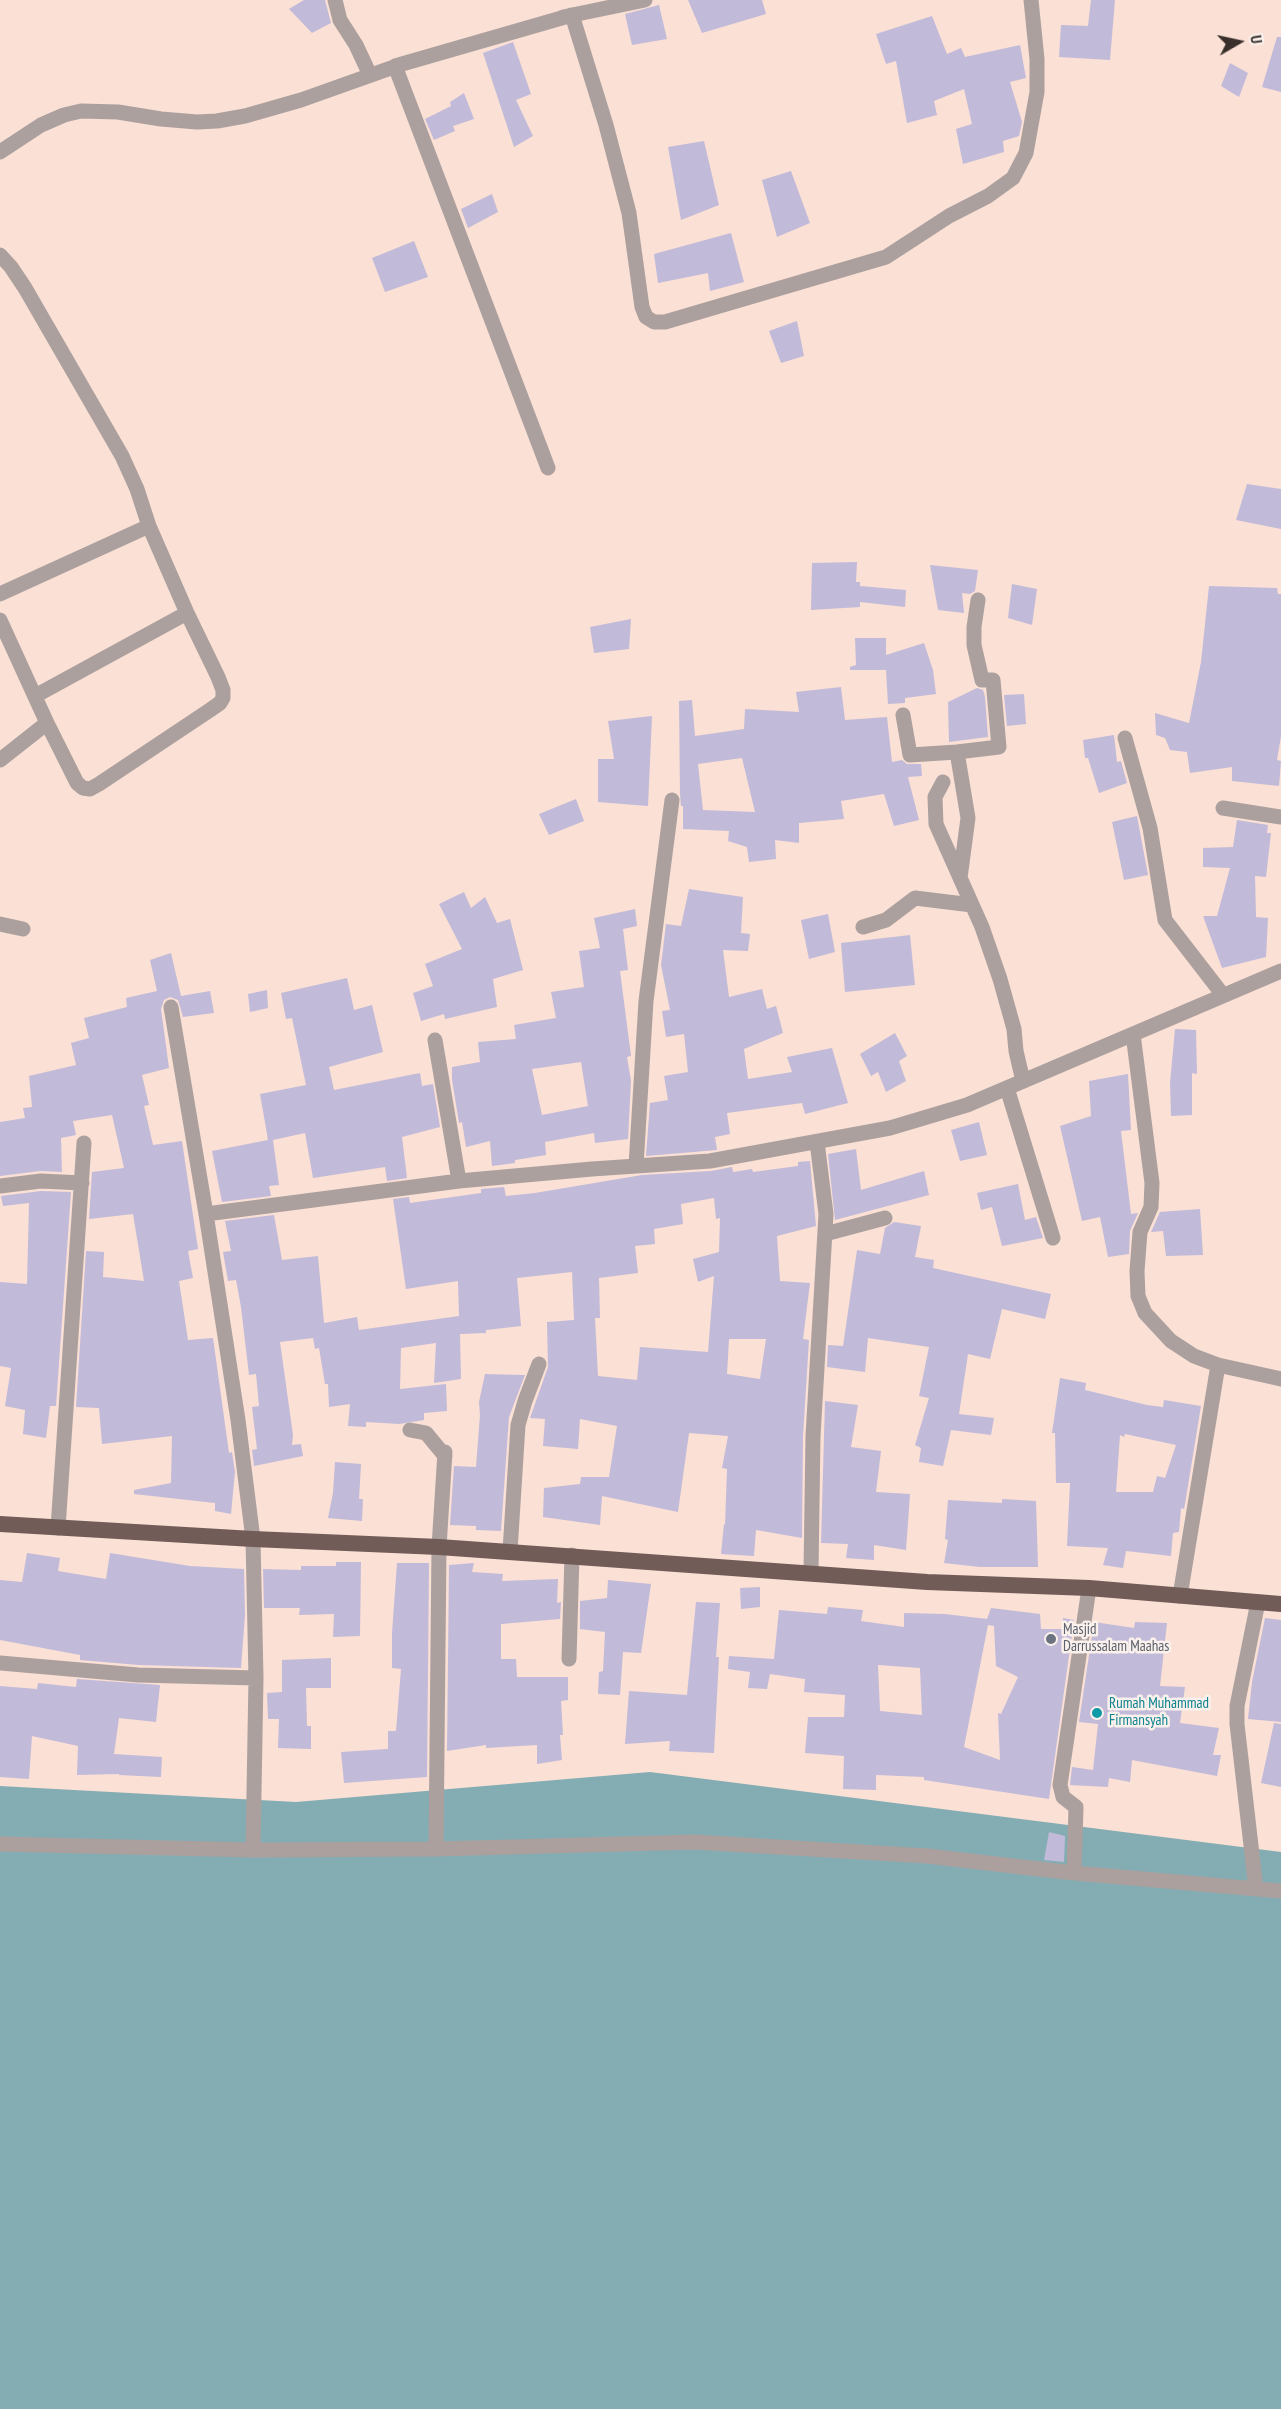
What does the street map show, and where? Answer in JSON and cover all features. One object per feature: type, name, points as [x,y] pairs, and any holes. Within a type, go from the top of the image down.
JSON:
[{"type":"highway","points":[[0,1524],[510,1551],[927,1582],[1089,1588],[1281,1604]]},
{"type":"street","points":[[335,0],[340,20],[356,45],[370,75]]},
{"type":"street","points":[[0,152],[41,125],[64,115],[81,111],[118,112],[197,122],[245,116],[292,103],[395,66],[572,15],[620,3],[645,0]]},
{"type":"street","points":[[572,15],[606,125],[629,213],[642,307],[646,317],[654,322],[665,322],[886,257],[949,216],[988,196],[1013,178],[1026,153],[1037,92],[1037,59],[1031,0]]},
{"type":"street","points":[[395,66],[548,468]]},
{"type":"street","points":[[0,255],[25,288],[122,456],[137,489],[149,526],[218,677],[223,690],[220,703],[90,789],[82,788],[77,783],[47,723],[0,620]]},
{"type":"street","points":[[0,594],[149,526]]},
{"type":"street","points":[[903,715],[910,755],[999,747],[993,680],[982,680],[974,645],[978,600]]},
{"type":"street","points":[[34,696],[187,613]]},
{"type":"street","points":[[0,760],[47,723]]},
{"type":"street","points":[[1125,738],[1150,828],[1166,920],[1223,995]]},
{"type":"street","points":[[957,752],[968,818],[960,878]]},
{"type":"street","points":[[943,782],[935,797],[936,824],[972,905],[1000,979],[1014,1029],[1023,1081]]},
{"type":"street","points":[[636,1166],[646,1001],[672,800]]},
{"type":"street","points":[[1223,808],[1281,816]]},
{"type":"street","points":[[863,927],[885,920],[915,898],[972,905]]},
{"type":"street","points":[[0,924],[24,929]]},
{"type":"street","points":[[206,1214],[459,1181],[710,1161],[890,1128],[967,1105],[1281,971]]},
{"type":"street","points":[[171,1007],[238,1420],[253,1539],[256,1678],[253,1850]]},
{"type":"street","points":[[1133,1034],[1152,1183],[1150,1207],[1140,1232],[1137,1271],[1138,1296],[1145,1313],[1171,1341],[1194,1356],[1218,1365],[1281,1379]]},
{"type":"street","points":[[435,1040],[459,1181]]},
{"type":"street","points":[[1007,1088],[1053,1238]]},
{"type":"street","points":[[811,1572],[813,1436],[826,1214],[817,1142]]},
{"type":"street","points":[[58,1528],[84,1143]]},
{"type":"street","points":[[0,1186],[41,1181],[82,1183]]},
{"type":"street","points":[[825,1234],[885,1218]]},
{"type":"street","points":[[510,1551],[519,1425],[539,1364]]},
{"type":"street","points":[[1180,1596],[1218,1365]]},
{"type":"street","points":[[411,1430],[426,1433],[445,1454],[439,1547],[436,1849]]},
{"type":"street","points":[[569,1659],[572,1555]]},
{"type":"street","points":[[1074,1873],[1076,1807],[1063,1797],[1060,1785],[1089,1588]]},
{"type":"street","points":[[1256,1889],[1237,1706],[1258,1602]]},
{"type":"street","points":[[0,1663],[138,1675],[256,1678]]},
{"type":"street","points":[[0,1844],[253,1850],[436,1849],[695,1842],[927,1856],[1074,1873],[1281,1891]]},
{"type":"water","points":[[650,1772],[1281,1852],[1281,2409],[0,2409],[0,1786],[296,1802]]},
{"type":"building","points":[[304,0],[325,0],[331,23],[312,33],[289,9]]},
{"type":"building","points":[[688,0],[762,0],[766,14],[702,33]]},
{"type":"building","points":[[1091,0],[1115,0],[1110,60],[1059,57],[1061,25],[1088,26]]},
{"type":"building","points":[[659,5],[667,39],[632,45],[625,14]]},
{"type":"building","points":[[932,16],[947,54],[961,48],[965,57],[1020,45],[1026,78],[1010,82],[1022,122],[1019,136],[1003,141],[1004,152],[963,164],[956,129],[972,124],[964,89],[934,101],[937,115],[907,123],[896,61],[886,64],[876,34]]},
{"type":"building","points":[[1277,37],[1281,37],[1281,92],[1262,87]]},
{"type":"building","points":[[513,42],[531,94],[516,100],[533,136],[514,147],[483,53]]},
{"type":"building","points":[[1230,63],[1248,73],[1239,97],[1221,86]]},
{"type":"building","points":[[464,93],[474,119],[453,126],[455,131],[434,140],[425,119],[451,106],[450,102]]},
{"type":"building","points":[[704,141],[719,205],[681,220],[668,147]]},
{"type":"building","points":[[791,171],[810,223],[777,237],[762,180]]},
{"type":"building","points":[[492,194],[498,212],[468,228],[461,209]]},
{"type":"building","points":[[731,233],[744,282],[710,291],[708,273],[658,283],[654,254]]},
{"type":"building","points":[[414,241],[428,277],[385,292],[372,258]]},
{"type":"building","points":[[797,321],[804,356],[781,363],[769,331]]},
{"type":"building","points":[[1247,484],[1281,489],[1281,529],[1236,520]]},
{"type":"building","points":[[857,562],[856,582],[860,582],[860,586],[906,590],[905,607],[860,602],[860,607],[811,610],[812,563]]},
{"type":"building","points":[[930,565],[978,570],[975,591],[970,594],[962,593],[964,613],[938,610]]},
{"type":"building","points":[[1012,584],[1037,589],[1032,625],[1008,618]]},
{"type":"building","points":[[1209,586],[1277,588],[1278,594],[1281,594],[1281,736],[1277,760],[1281,761],[1279,786],[1232,781],[1232,767],[1190,773],[1187,752],[1170,750],[1165,738],[1156,735],[1155,713],[1189,723],[1201,662]]},
{"type":"building","points":[[631,619],[629,649],[594,653],[590,627]]},
{"type":"building","points":[[855,638],[886,638],[886,655],[924,643],[933,670],[936,694],[905,698],[905,703],[888,704],[886,670],[850,670],[850,667],[856,665]]},
{"type":"building","points":[[841,687],[845,720],[887,717],[892,762],[902,760],[907,764],[921,764],[922,776],[908,777],[919,820],[894,826],[884,794],[841,801],[844,819],[799,823],[799,843],[775,840],[776,859],[749,862],[747,847],[728,841],[729,831],[683,829],[683,806],[681,806],[680,794],[679,701],[692,700],[695,736],[744,729],[745,709],[799,712],[796,692]],"holes":[[[742,758],[755,812],[703,810],[698,764]]]},
{"type":"building","points":[[977,688],[983,690],[985,697],[988,737],[949,742],[948,702]]},
{"type":"building","points":[[1024,694],[1026,724],[1007,726],[1004,695]]},
{"type":"building","points":[[652,716],[648,806],[598,802],[598,759],[614,759],[608,721]]},
{"type":"building","points":[[1114,735],[1117,762],[1121,761],[1127,783],[1099,793],[1088,758],[1085,758],[1083,740]]},
{"type":"building","points":[[576,799],[584,821],[549,835],[539,814]]},
{"type":"building","points":[[1137,816],[1148,875],[1124,880],[1112,822]]},
{"type":"building","points":[[1237,820],[1268,825],[1267,833],[1271,833],[1266,877],[1255,876],[1256,917],[1268,918],[1266,957],[1222,968],[1203,916],[1217,916],[1230,868],[1203,867],[1203,848],[1233,847]]},
{"type":"building","points":[[689,889],[743,897],[741,933],[750,934],[748,951],[723,950],[729,997],[762,989],[767,1009],[776,1006],[783,1033],[744,1049],[748,1079],[792,1072],[787,1057],[832,1048],[848,1103],[805,1114],[802,1103],[727,1113],[730,1134],[715,1137],[717,1150],[646,1156],[650,1103],[668,1100],[664,1076],[688,1072],[684,1034],[666,1037],[662,1011],[670,1010],[661,965],[666,924],[681,926]]},
{"type":"building","points":[[464,892],[471,908],[485,897],[497,923],[510,919],[523,970],[493,979],[497,1007],[445,1019],[444,1014],[421,1021],[413,993],[433,986],[425,964],[462,949],[439,904]]},
{"type":"building","points":[[635,909],[637,926],[623,929],[628,970],[620,971],[631,1056],[627,1057],[631,1081],[628,1139],[595,1143],[594,1133],[545,1142],[546,1155],[492,1166],[490,1141],[466,1147],[462,1122],[459,1123],[452,1067],[480,1062],[478,1042],[516,1039],[514,1025],[556,1018],[551,992],[584,987],[579,951],[600,948],[594,918]],"holes":[[[581,1062],[588,1106],[542,1115],[532,1069]]]},
{"type":"building","points":[[828,914],[835,952],[809,959],[801,920]]},
{"type":"building","points":[[910,935],[915,985],[845,992],[841,943]]},
{"type":"building","points":[[171,953],[181,996],[210,991],[214,1013],[183,1017],[178,1000],[170,997],[164,1000],[161,1009],[169,1068],[142,1075],[149,1105],[144,1106],[153,1145],[182,1141],[198,1249],[188,1251],[193,1278],[179,1281],[188,1340],[213,1338],[229,1453],[232,1452],[235,1472],[231,1514],[215,1511],[215,1503],[134,1494],[134,1490],[171,1483],[172,1436],[102,1444],[99,1408],[76,1407],[86,1251],[104,1252],[103,1277],[144,1281],[133,1214],[89,1219],[92,1172],[124,1168],[112,1115],[73,1121],[76,1135],[61,1138],[62,1172],[40,1171],[0,1176],[0,1122],[25,1118],[23,1108],[32,1107],[29,1076],[76,1065],[71,1043],[89,1038],[84,1018],[127,1007],[126,998],[157,991],[150,960]]},
{"type":"building","points":[[347,978],[354,1010],[372,1005],[383,1052],[329,1067],[334,1090],[420,1073],[422,1086],[433,1084],[440,1127],[402,1137],[407,1178],[387,1181],[385,1167],[313,1178],[305,1133],[273,1140],[279,1185],[269,1186],[271,1196],[222,1202],[212,1151],[268,1140],[260,1094],[306,1085],[292,1018],[286,1019],[281,993]]},
{"type":"building","points":[[267,990],[268,1008],[250,1012],[248,994]]},
{"type":"building","points":[[1175,1029],[1196,1030],[1197,1074],[1192,1073],[1192,1115],[1171,1116],[1170,1083]]},
{"type":"building","points":[[895,1033],[907,1056],[899,1061],[906,1081],[886,1092],[878,1072],[871,1076],[860,1054]]},
{"type":"building","points":[[1128,1074],[1131,1130],[1121,1131],[1131,1214],[1138,1213],[1130,1231],[1129,1254],[1108,1257],[1100,1217],[1082,1221],[1060,1126],[1091,1116],[1089,1081]]},
{"type":"building","points":[[979,1122],[987,1155],[960,1161],[951,1130]]},
{"type":"building","points":[[856,1149],[861,1190],[924,1171],[929,1195],[835,1220],[828,1154]]},
{"type":"building","points":[[810,1161],[816,1226],[777,1236],[780,1281],[810,1283],[803,1339],[809,1340],[803,1436],[802,1538],[756,1530],[754,1556],[721,1554],[725,1525],[727,1469],[722,1468],[728,1436],[689,1433],[678,1512],[602,1496],[600,1525],[543,1517],[544,1488],[580,1484],[581,1477],[609,1477],[617,1426],[580,1419],[578,1449],[543,1446],[545,1419],[530,1418],[548,1367],[547,1322],[574,1320],[572,1272],[517,1278],[521,1326],[486,1330],[486,1333],[460,1334],[461,1379],[434,1383],[436,1343],[401,1348],[400,1389],[446,1384],[447,1411],[424,1413],[424,1420],[399,1424],[366,1422],[366,1427],[348,1426],[350,1404],[329,1407],[328,1384],[325,1384],[319,1348],[315,1349],[313,1338],[280,1342],[293,1435],[292,1445],[301,1444],[303,1456],[254,1466],[252,1450],[257,1449],[252,1407],[259,1406],[256,1374],[249,1375],[236,1280],[228,1281],[223,1252],[231,1251],[225,1221],[274,1215],[282,1260],[318,1256],[324,1323],[357,1317],[359,1330],[459,1316],[458,1281],[406,1289],[393,1199],[409,1197],[410,1203],[481,1193],[481,1189],[504,1187],[506,1196],[642,1175],[711,1171],[732,1167],[733,1172],[752,1169],[753,1172],[798,1166],[798,1162]],"holes":[[[714,1198],[716,1219],[720,1218],[719,1252],[693,1259],[698,1282],[714,1276],[708,1352],[640,1347],[637,1380],[598,1376],[595,1318],[600,1318],[599,1278],[638,1273],[635,1246],[655,1244],[654,1229],[683,1224],[681,1204]],[[729,1339],[766,1339],[760,1379],[727,1374]]]},
{"type":"building","points":[[1018,1184],[1025,1220],[1036,1217],[1043,1238],[1002,1246],[992,1207],[981,1210],[977,1193]]},
{"type":"building","points":[[41,1191],[71,1192],[56,1406],[50,1406],[46,1438],[23,1434],[25,1410],[5,1406],[11,1368],[0,1366],[0,1282],[27,1284],[29,1203],[3,1206],[1,1196]]},
{"type":"building","points":[[1200,1209],[1203,1255],[1166,1256],[1163,1231],[1151,1232],[1160,1212]]},
{"type":"building","points":[[894,1222],[921,1226],[915,1257],[934,1260],[933,1268],[1051,1294],[1045,1319],[1002,1309],[990,1359],[968,1354],[959,1414],[994,1418],[991,1435],[951,1430],[943,1466],[919,1462],[921,1448],[915,1445],[929,1398],[919,1396],[929,1347],[868,1338],[865,1372],[827,1367],[828,1345],[843,1346],[857,1250],[880,1254],[885,1228]]},
{"type":"building","points":[[485,1374],[525,1375],[509,1417],[501,1531],[476,1530],[476,1526],[450,1525],[454,1466],[476,1467],[479,1402]]},
{"type":"building","points":[[1060,1378],[1086,1383],[1085,1390],[1147,1405],[1163,1407],[1164,1400],[1201,1406],[1184,1509],[1181,1508],[1179,1532],[1173,1533],[1171,1556],[1126,1551],[1123,1568],[1103,1565],[1108,1548],[1067,1546],[1070,1483],[1056,1483],[1055,1433],[1052,1433]],"holes":[[[1125,1434],[1176,1445],[1165,1478],[1157,1476],[1153,1492],[1116,1492],[1120,1435],[1124,1437]]]},
{"type":"building","points":[[825,1401],[858,1405],[851,1447],[881,1451],[876,1492],[910,1494],[906,1550],[874,1545],[874,1560],[846,1558],[848,1544],[821,1543]]},
{"type":"building","points":[[335,1462],[361,1464],[359,1499],[363,1499],[362,1521],[328,1518],[333,1493]]},
{"type":"building","points":[[1002,1499],[1036,1501],[1038,1567],[980,1567],[944,1563],[948,1540],[945,1539],[948,1500],[1002,1503]]},
{"type":"building","points":[[27,1553],[60,1558],[58,1571],[106,1579],[110,1553],[190,1566],[244,1569],[245,1615],[241,1668],[139,1665],[80,1660],[80,1655],[0,1640],[0,1580],[22,1582]]},
{"type":"building","points":[[336,1562],[361,1562],[360,1636],[333,1637],[334,1614],[299,1615],[300,1608],[264,1608],[263,1569],[301,1570],[301,1566],[336,1566]]},
{"type":"building","points":[[397,1563],[429,1563],[427,1777],[344,1783],[341,1752],[388,1749],[388,1731],[396,1731],[401,1669],[392,1668]]},
{"type":"building","points":[[474,1563],[472,1572],[503,1574],[502,1581],[558,1579],[557,1603],[561,1602],[560,1619],[501,1624],[501,1659],[516,1659],[517,1677],[568,1677],[568,1700],[561,1701],[562,1760],[537,1764],[537,1745],[486,1748],[486,1745],[447,1751],[449,1565]]},
{"type":"building","points":[[608,1580],[651,1584],[641,1653],[623,1652],[620,1695],[598,1694],[599,1672],[603,1671],[605,1632],[580,1629],[580,1601],[607,1598]]},
{"type":"building","points":[[760,1587],[760,1607],[741,1609],[740,1588]]},
{"type":"building","points":[[696,1602],[720,1603],[716,1657],[719,1657],[714,1753],[669,1751],[670,1741],[625,1744],[629,1691],[687,1695]]},
{"type":"building","points":[[828,1607],[863,1610],[861,1621],[904,1627],[904,1613],[945,1614],[987,1619],[991,1608],[1040,1614],[1041,1629],[1063,1629],[1063,1618],[1074,1620],[1049,1799],[924,1780],[924,1777],[876,1775],[876,1790],[843,1789],[844,1756],[805,1753],[808,1717],[844,1717],[845,1695],[804,1692],[805,1679],[770,1674],[767,1689],[748,1688],[750,1672],[728,1669],[729,1656],[774,1659],[779,1610],[827,1614]],"holes":[[[988,1625],[994,1626],[996,1666],[1018,1677],[1001,1714],[998,1713],[1000,1760],[964,1747]],[[878,1665],[920,1668],[922,1715],[880,1711]]]},
{"type":"building","points":[[1265,1618],[1281,1620],[1281,1722],[1248,1719],[1252,1682]]},
{"type":"building","points":[[1094,1622],[1134,1628],[1135,1622],[1167,1623],[1160,1686],[1185,1687],[1180,1723],[1219,1728],[1213,1755],[1221,1755],[1217,1776],[1132,1760],[1130,1782],[1109,1778],[1108,1787],[1070,1785],[1072,1767],[1093,1770],[1098,1724],[1079,1722]]},
{"type":"building","points":[[331,1658],[331,1688],[306,1688],[307,1726],[311,1726],[311,1749],[278,1748],[279,1719],[268,1719],[267,1693],[282,1692],[282,1660]]},
{"type":"building","points":[[77,1679],[160,1685],[156,1722],[119,1718],[114,1754],[162,1757],[161,1777],[119,1774],[77,1775],[78,1746],[32,1736],[29,1779],[0,1777],[0,1686],[37,1689],[38,1683],[76,1687]]},
{"type":"building","points":[[1274,1723],[1281,1724],[1281,1787],[1261,1783]]},
{"type":"building","points":[[1049,1832],[1065,1836],[1064,1862],[1044,1860]]},
{"type":"place","name":"Masjid Darrussalam Maahas","points":[[1051,1639]]},
{"type":"place","name":"Rumah Muhammad Firmansyah","points":[[1097,1713]]}]
